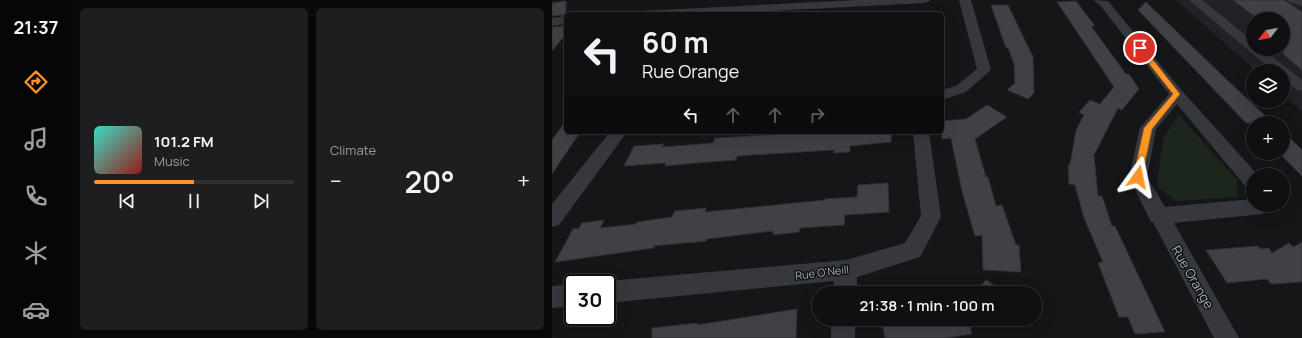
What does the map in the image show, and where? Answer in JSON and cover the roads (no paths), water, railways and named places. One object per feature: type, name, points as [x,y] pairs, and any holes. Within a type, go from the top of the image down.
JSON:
[{"type":"street","points":[[720,12],[828,9],[925,0]]},
{"type":"street","points":[[944,94],[961,89],[984,70],[965,0]]},
{"type":"street","points":[[1098,0],[1104,3],[1177,94],[1246,174]]},
{"type":"street","points":[[1195,0],[1246,41]]},
{"type":"street","points":[[1293,0],[1302,3]]},
{"type":"street","points":[[552,22],[564,20]]},
{"type":"street","points":[[1264,56],[1274,64]]},
{"type":"street","points":[[1290,77],[1302,86]]},
{"type":"street","name":"Rue Orange","points":[[1177,94],[1148,128],[1138,177],[1158,216],[1227,338]]},
{"type":"street","points":[[552,219],[617,134]]},
{"type":"street","name":"Rue O'Neill","points":[[616,291],[846,270],[912,250],[931,216],[921,134]]},
{"type":"street","points":[[1158,216],[1246,208]]},
{"type":"street","points":[[845,286],[846,270]]},
{"type":"street","points":[[552,297],[564,296]]},
{"type":"street","points":[[842,338],[843,326]]}]
